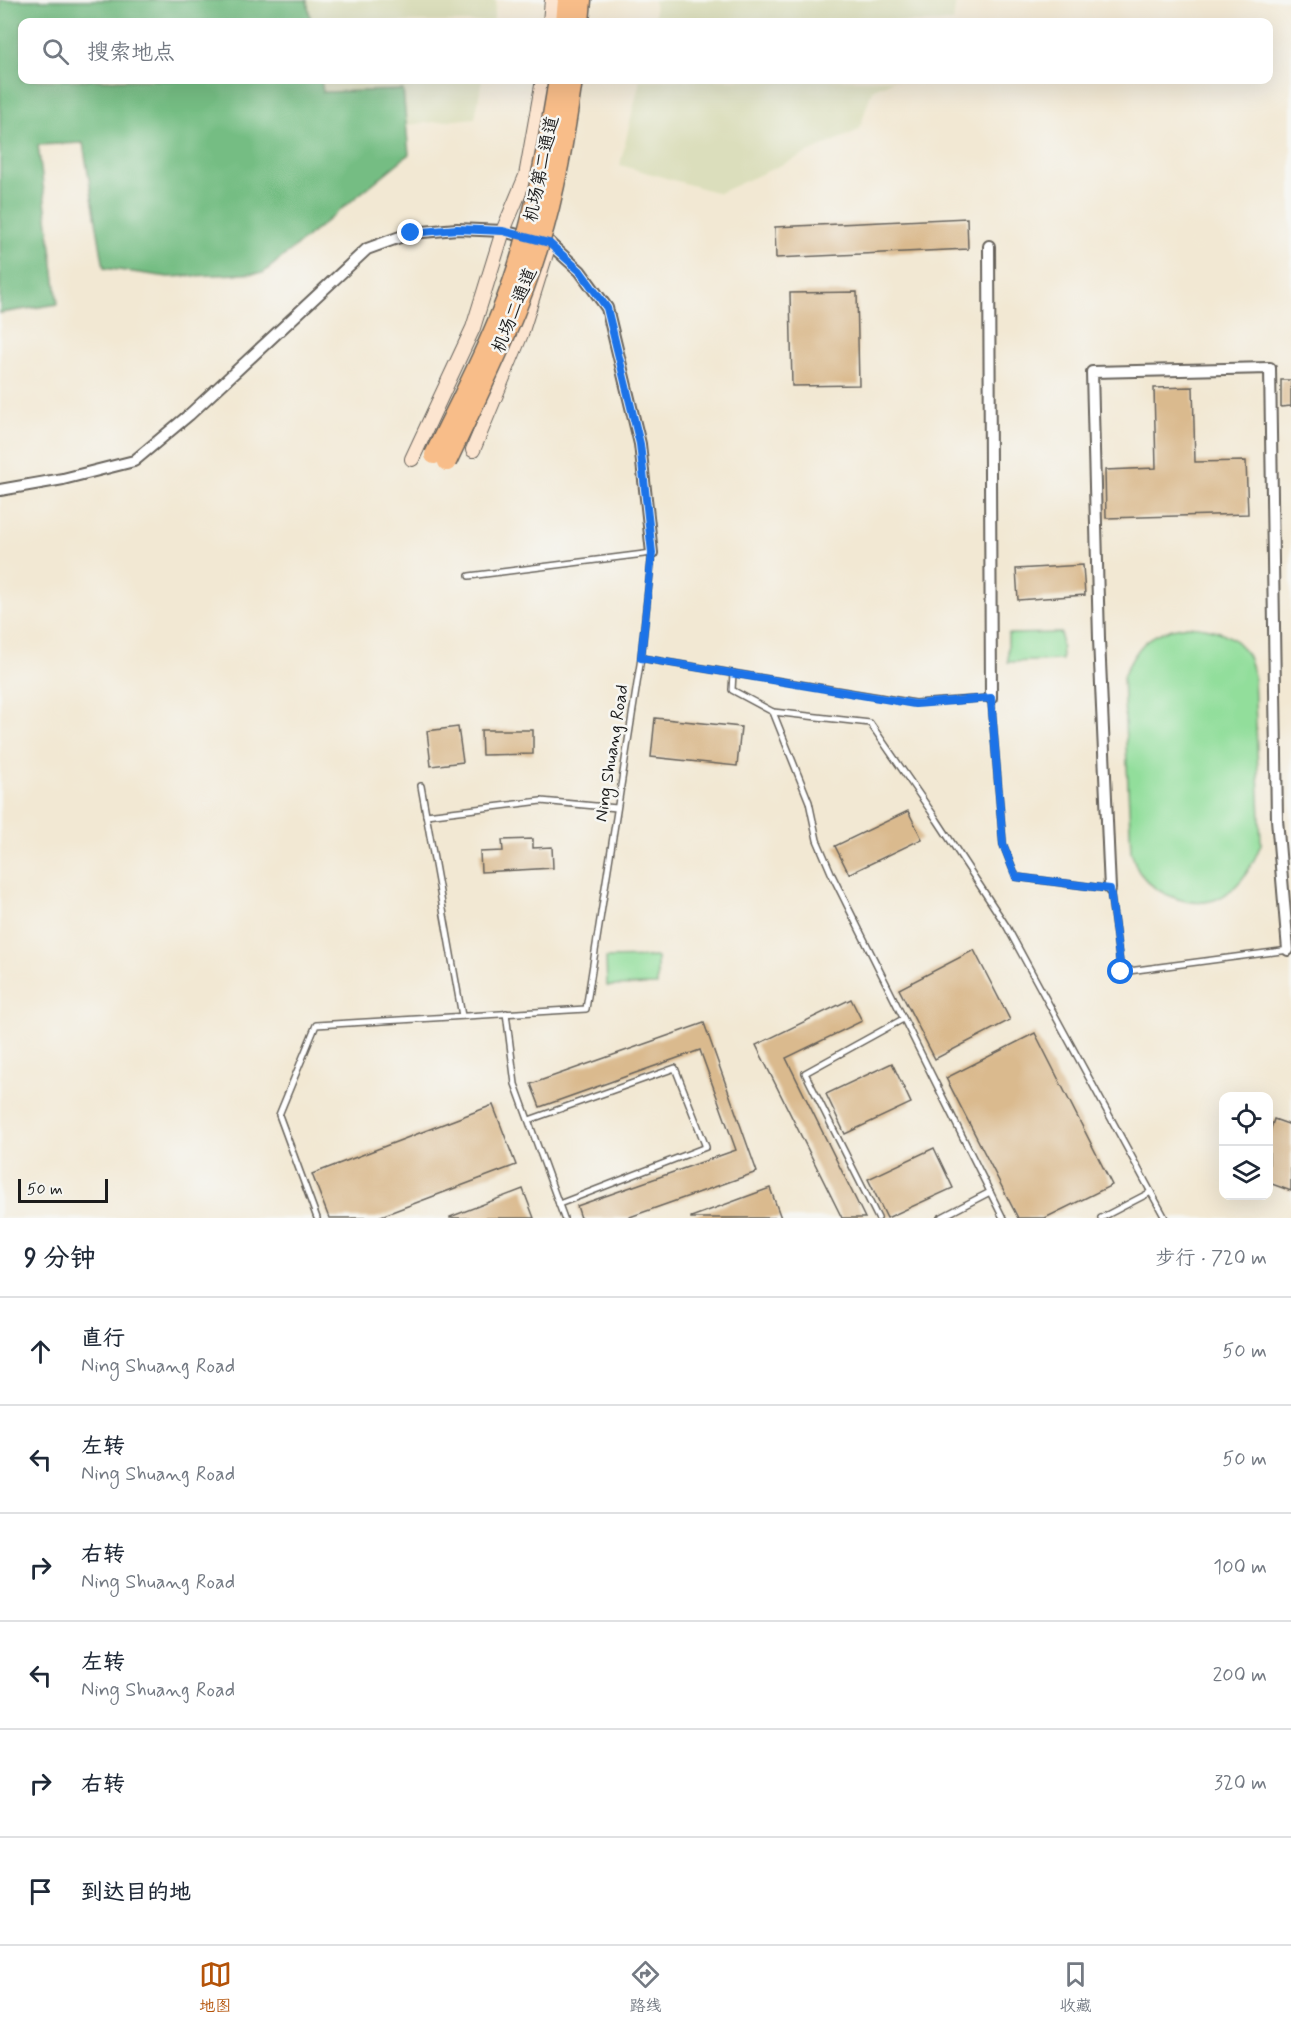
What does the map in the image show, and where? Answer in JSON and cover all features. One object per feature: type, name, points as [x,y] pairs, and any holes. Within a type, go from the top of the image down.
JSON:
[{"type":"highway","points":[[565,18],[567,0]]},
{"type":"highway","points":[[582,18],[584,0]]},
{"type":"highway","name":"机场第二通道","points":[[440,458],[500,315],[526,240],[547,149],[557,84]]},
{"type":"highway","name":"机场二通道","points":[[440,458],[513,319],[540,245],[575,84]]},
{"type":"street","points":[[550,18],[552,0]]},
{"type":"street","points":[[412,459],[473,327],[503,231],[526,176],[542,84]]},
{"type":"street","points":[[473,450],[522,334],[549,243],[563,180],[575,84]]},
{"type":"street","points":[[0,490],[63,479],[134,461],[189,415],[367,249],[411,233],[457,229],[503,231],[549,243],[580,271],[607,308],[640,444],[652,553]]},
{"type":"street","points":[[989,246],[991,698]]},
{"type":"street","points":[[1110,889],[1092,372],[1270,368],[1277,819],[1289,950]]},
{"type":"lane","points":[[469,576],[652,553]]},
{"type":"lane","name":"Ning Shuang Road","points":[[317,1218],[279,1115],[316,1024],[586,1009],[641,658],[652,553]]},
{"type":"lane","points":[[641,658],[915,704],[991,698],[1003,844],[1016,877],[1110,889],[1121,972],[1289,950]]},
{"type":"lane","points":[[733,673],[732,690],[773,712],[870,723],[944,829],[1007,927],[1165,1218]]},
{"type":"lane","points":[[773,712],[809,802],[817,840],[832,875],[1003,1218]]},
{"type":"lane","points":[[421,786],[462,1016]]},
{"type":"lane","points":[[426,815],[541,801],[617,808]]},
{"type":"lane","points":[[506,1013],[515,1084],[564,1218]]},
{"type":"lane","points":[[878,1218],[805,1074],[903,1019]]},
{"type":"lane","points":[[528,1120],[675,1068],[706,1147],[559,1204]]},
{"type":"lane","points":[[940,1218],[990,1192]]},
{"type":"lane","points":[[1101,1218],[1151,1192]]},
{"type":"shaded area","points":[[307,0],[496,0],[494,18],[310,18]]},
{"type":"shaded area","points":[[654,0],[956,0],[954,18],[655,18]]},
{"type":"shaded area","points":[[321,84],[481,84],[475,118],[406,125],[402,90],[322,92]]},
{"type":"shaded area","points":[[639,84],[885,84],[872,90],[859,130],[719,193],[620,165]]},
{"type":"green space","points":[[0,0],[307,0],[310,18],[18,18],[18,84],[322,84],[323,92],[403,90],[409,154],[263,273],[168,277],[104,268],[83,143],[38,145],[58,304],[0,313]]},
{"type":"green space","points":[[1187,626],[1212,629],[1228,635],[1241,646],[1250,661],[1254,676],[1261,844],[1250,868],[1227,894],[1209,901],[1198,902],[1176,898],[1155,888],[1138,871],[1131,852],[1123,677],[1134,656],[1147,641],[1164,632]]},
{"type":"green space","points":[[1061,633],[1062,660],[1008,662],[1008,634]]},
{"type":"green space","points":[[657,957],[657,985],[607,986],[606,958]]},
{"type":"building","points":[[967,218],[968,249],[776,258],[775,227]]},
{"type":"building","points":[[857,292],[859,385],[792,386],[790,293]]},
{"type":"building","points":[[1281,380],[1291,380],[1291,406],[1281,407]]},
{"type":"building","points":[[1193,387],[1195,462],[1246,461],[1248,514],[1106,518],[1105,470],[1156,468],[1154,388]]},
{"type":"building","points":[[1083,565],[1085,595],[1018,600],[1016,569]]},
{"type":"building","points":[[655,718],[741,727],[737,766],[651,757]]},
{"type":"building","points":[[458,727],[463,762],[431,766],[427,731]]},
{"type":"building","points":[[481,730],[533,730],[533,754],[482,755]]},
{"type":"building","points":[[908,811],[922,839],[849,874],[835,846]]},
{"type":"building","points":[[533,839],[533,848],[552,847],[553,868],[481,872],[480,852],[503,851],[502,840]]},
{"type":"building","points":[[974,950],[1010,1020],[935,1059],[899,989]]},
{"type":"building","points":[[851,999],[862,1021],[786,1058],[865,1218],[842,1218],[756,1045]]},
{"type":"building","points":[[704,1023],[757,1172],[627,1218],[581,1218],[577,1206],[736,1150],[700,1050],[540,1107],[531,1084]]},
{"type":"building","points":[[1035,1033],[1112,1185],[1045,1218],[1018,1218],[946,1078]]},
{"type":"building","points":[[892,1063],[911,1103],[845,1134],[826,1094]]},
{"type":"building","points":[[493,1105],[516,1165],[376,1218],[329,1218],[312,1174]]},
{"type":"building","points":[[1274,1119],[1291,1125],[1291,1191],[1273,1184]]},
{"type":"building","points":[[934,1148],[953,1188],[887,1218],[868,1179]]},
{"type":"building","points":[[770,1188],[781,1218],[691,1218],[691,1217]]},
{"type":"building","points":[[523,1189],[534,1218],[450,1218],[450,1217]]},
{"type":"route","points":[[411,233],[457,229],[503,231],[549,243],[580,271],[607,308],[640,444],[652,553],[641,658],[915,704],[991,698],[1003,844],[1016,877],[1110,889],[1121,972]]}]
